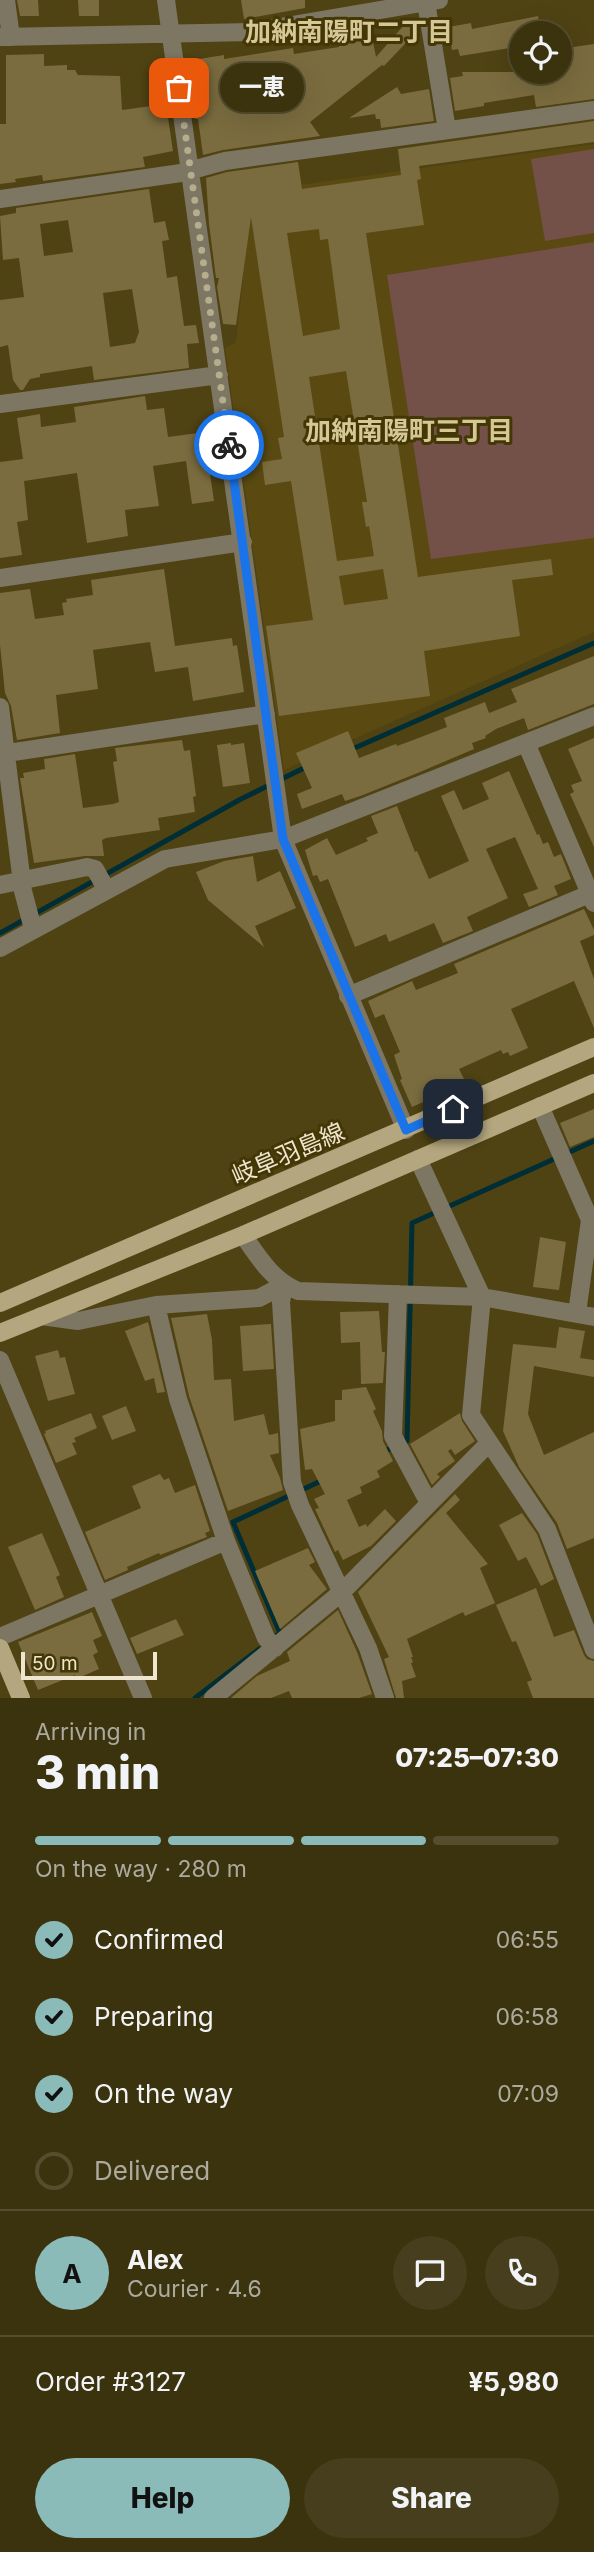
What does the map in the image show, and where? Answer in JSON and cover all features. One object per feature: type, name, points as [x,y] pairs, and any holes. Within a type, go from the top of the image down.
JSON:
[{"type":"main road","name":"岐阜羽島線","points":[[0,1303],[594,1047]]},
{"type":"main road","points":[[0,1333],[243,1235],[594,1083]]},
{"type":"main road","points":[[0,1648],[21,1698]]},
{"type":"street","points":[[6,0],[6,37],[252,32],[343,8],[433,1],[447,130]]},
{"type":"street","points":[[166,0],[283,839],[406,1130]]},
{"type":"street","points":[[0,199],[190,170],[225,161],[594,110]]},
{"type":"street","points":[[0,404],[219,375]]},
{"type":"street","points":[[0,578],[243,542]]},
{"type":"street","points":[[0,707],[3,754],[30,919]]},
{"type":"street","points":[[3,754],[265,714]]},
{"type":"street","points":[[0,948],[30,919],[101,880],[165,859],[283,839],[594,716]]},
{"type":"street","points":[[348,996],[593,896],[526,743]]},
{"type":"street","points":[[0,885],[87,867],[101,880]]},
{"type":"street","points":[[243,1235],[267,1269],[284,1285],[298,1291],[482,1297],[586,1315],[590,1220],[540,1106]]},
{"type":"street","points":[[418,1159],[482,1297],[471,1415],[547,1529],[594,1650]]},
{"type":"street","points":[[41,1316],[78,1321],[156,1305],[259,1298],[284,1285]]},
{"type":"street","points":[[284,1285],[281,1302],[292,1482],[300,1505],[368,1647],[385,1698]]},
{"type":"street","points":[[398,1294],[393,1436],[429,1503]]},
{"type":"street","points":[[156,1305],[177,1399],[226,1541],[267,1638],[275,1648]]},
{"type":"street","points":[[0,1360],[143,1698]]},
{"type":"street","points":[[213,1698],[342,1592],[488,1444]]},
{"type":"street","points":[[0,1637],[226,1541]]},
{"type":"shaded area","points":[[594,144],[594,632],[284,770],[225,348],[236,342],[245,261],[235,194]]},
{"type":"shaded area","points":[[594,149],[594,233],[545,241],[531,159]]},
{"type":"shaded area","points":[[594,242],[594,538],[431,559],[387,275]]},
{"type":"building","points":[[17,0],[38,0],[39,16],[20,16]]},
{"type":"building","points":[[78,0],[99,0],[99,16],[79,16]]},
{"type":"building","points":[[241,0],[305,0],[305,8],[244,19]]},
{"type":"building","points":[[538,16],[539,21],[513,21]]},
{"type":"building","points":[[418,22],[419,29],[384,66],[310,122],[320,136],[203,155],[187,61],[224,55],[224,59],[293,48],[294,54],[339,47],[337,38],[371,32],[376,57],[405,24]]},
{"type":"building","points":[[509,22],[509,48],[460,56],[458,49],[452,50],[448,27],[471,23],[472,29]]},
{"type":"building","points":[[594,44],[594,99],[536,107],[534,95],[455,111],[450,78],[463,76],[462,72],[509,72],[509,84],[572,84],[572,47]]},
{"type":"building","points":[[44,54],[44,66],[67,65],[67,70],[75,70],[78,75],[120,76],[122,110],[166,104],[173,151],[143,157],[145,167],[43,181],[42,175],[0,184],[0,124],[6,124],[6,55]]},
{"type":"building","points":[[397,87],[401,94],[429,89],[434,121],[381,128],[380,119],[376,119],[375,114],[349,118]]},
{"type":"building","points":[[594,121],[594,142],[419,166],[421,179],[417,180],[424,225],[366,233],[418,577],[551,559],[553,575],[512,580],[520,636],[424,651],[430,696],[279,716],[266,626],[313,620],[291,481],[265,485],[262,462],[282,459],[278,438],[284,437],[251,217],[236,325],[223,324],[217,287],[219,278],[216,278],[209,224],[206,178],[227,172],[298,162],[302,189],[401,175],[398,149]],"holes":[[[319,229],[320,240],[328,239],[340,329],[303,336],[287,233]],[[346,371],[367,502],[362,502],[374,556],[337,561],[309,377]],[[383,569],[388,599],[344,605],[339,576]]]},
{"type":"building","points":[[149,189],[154,223],[165,221],[169,240],[162,241],[167,278],[177,276],[184,326],[196,325],[199,343],[187,344],[189,368],[94,380],[92,366],[40,374],[40,377],[30,379],[23,390],[20,390],[13,380],[8,345],[0,347],[0,300],[24,297],[19,258],[3,260],[0,216],[16,213],[16,208]],"holes":[[[68,220],[73,252],[44,256],[40,224]],[[132,289],[139,332],[135,343],[110,347],[103,293]]]},
{"type":"building","points":[[145,396],[147,410],[164,408],[168,437],[198,433],[203,468],[209,467],[214,501],[192,504],[186,461],[153,466],[159,506],[125,510],[128,536],[87,543],[77,473],[24,481],[28,520],[17,522],[22,555],[0,558],[0,462],[23,459],[17,418],[40,414],[41,427],[76,422],[74,407]]},
{"type":"building","points":[[164,569],[175,646],[232,638],[233,646],[237,645],[244,692],[193,701],[188,667],[155,672],[150,642],[93,650],[98,689],[56,695],[60,733],[17,740],[11,706],[5,693],[0,645],[0,593],[30,589],[35,619],[64,615],[62,603],[67,602],[66,599],[93,595],[91,580]]},
{"type":"building","points":[[594,656],[594,704],[528,730],[524,718],[496,729],[485,736],[486,738],[472,743],[474,749],[420,772],[345,801],[342,794],[302,809],[297,794],[312,788],[296,753],[348,731],[359,758],[396,744],[397,746],[447,727],[444,718],[485,702],[489,713],[517,702],[511,689]]},
{"type":"building","points":[[594,738],[594,847],[570,794],[574,792],[571,785],[582,781],[568,749]]},
{"type":"building","points":[[182,740],[184,751],[190,750],[196,796],[193,797],[195,812],[158,818],[160,830],[106,838],[102,840],[104,856],[34,863],[20,778],[24,778],[23,773],[45,769],[44,759],[75,754],[83,808],[113,804],[119,802],[113,762],[117,761],[115,748]]},
{"type":"building","points":[[244,743],[250,783],[223,787],[217,745]]},
{"type":"building","points":[[509,771],[537,835],[539,834],[543,844],[548,842],[554,857],[561,854],[571,879],[554,886],[558,895],[529,907],[523,894],[538,889],[515,837],[486,849],[508,898],[467,917],[473,931],[443,943],[434,923],[389,942],[386,934],[355,947],[328,879],[320,882],[317,875],[313,876],[305,850],[327,838],[336,855],[368,841],[366,838],[378,833],[371,816],[397,806],[429,879],[469,861],[441,796],[454,790],[463,810],[489,799],[482,783]]},
{"type":"building","points":[[253,856],[257,882],[280,871],[296,908],[255,926],[264,947],[208,900],[196,872],[224,861]]},
{"type":"building","points":[[584,909],[594,930],[594,935],[580,941],[594,979],[594,1028],[574,981],[511,1009],[528,1048],[510,1056],[508,1052],[503,1054],[501,1050],[459,1069],[466,1083],[412,1107],[400,1080],[402,1079],[394,1055],[400,1052],[384,1014],[375,1018],[368,1001],[412,981],[416,990],[458,973],[454,964]]},
{"type":"building","points":[[594,1109],[594,1137],[570,1147],[560,1123]]},
{"type":"building","points":[[540,1237],[566,1242],[559,1290],[533,1287]]},
{"type":"building","points":[[379,1311],[382,1352],[385,1352],[383,1383],[361,1384],[360,1342],[341,1343],[340,1312]]},
{"type":"building","points":[[207,1314],[212,1340],[214,1380],[231,1379],[234,1421],[264,1414],[269,1435],[278,1433],[279,1453],[270,1455],[283,1490],[228,1511],[189,1396],[171,1318]]},
{"type":"building","points":[[148,1322],[165,1392],[157,1393],[154,1378],[145,1381],[125,1331]]},
{"type":"building","points":[[271,1324],[274,1369],[243,1371],[240,1326]]},
{"type":"building","points":[[559,1327],[585,1331],[580,1358],[594,1360],[594,1377],[534,1366],[528,1414],[544,1455],[594,1432],[594,1538],[567,1549],[557,1523],[519,1467],[503,1431],[513,1344],[556,1348]]},
{"type":"building","points":[[58,1350],[60,1358],[65,1357],[75,1394],[48,1401],[35,1356]]},
{"type":"building","points":[[366,1387],[376,1409],[373,1411],[382,1431],[383,1441],[393,1461],[377,1471],[380,1477],[360,1487],[362,1493],[347,1500],[359,1527],[366,1524],[367,1527],[385,1509],[396,1521],[371,1546],[343,1560],[338,1550],[335,1552],[315,1509],[319,1508],[314,1499],[325,1494],[312,1469],[305,1470],[300,1429],[335,1421],[335,1400],[342,1400],[342,1390]]},
{"type":"building","points":[[126,1406],[136,1431],[112,1440],[102,1416]]},
{"type":"building","points":[[91,1413],[97,1428],[74,1438],[76,1442],[72,1443],[77,1454],[56,1463],[45,1431]]},
{"type":"building","points":[[460,1413],[475,1441],[455,1455],[451,1449],[448,1451],[455,1461],[437,1474],[440,1477],[432,1485],[410,1444]]},
{"type":"building","points":[[160,1474],[164,1480],[169,1478],[175,1493],[195,1485],[210,1531],[205,1533],[207,1537],[160,1555],[159,1553],[105,1580],[85,1532],[141,1508],[132,1486]]},
{"type":"building","points":[[455,1494],[460,1500],[446,1513],[488,1564],[480,1568],[495,1603],[465,1616],[463,1612],[407,1639],[416,1677],[402,1681],[404,1698],[396,1698],[384,1659],[389,1657],[358,1592]]},
{"type":"building","points":[[522,1513],[537,1534],[554,1579],[541,1586],[526,1557],[518,1561],[499,1525]]},
{"type":"building","points":[[42,1533],[60,1575],[56,1577],[64,1597],[35,1610],[8,1547]]},
{"type":"building","points":[[308,1548],[315,1562],[309,1565],[327,1589],[280,1629],[255,1571]]},
{"type":"building","points":[[536,1588],[554,1637],[574,1630],[584,1655],[594,1661],[594,1698],[533,1698],[527,1682],[532,1680],[516,1641],[512,1642],[496,1605]]},
{"type":"building","points":[[338,1610],[372,1694],[359,1698],[292,1698],[289,1691],[271,1698],[231,1698],[257,1676],[290,1661],[287,1652]]},
{"type":"building","points":[[92,1612],[102,1636],[93,1640],[98,1652],[93,1655],[99,1669],[76,1679],[75,1675],[38,1690],[18,1642]]},
{"type":"building","points":[[176,1619],[184,1635],[137,1654],[130,1638]]},
{"type":"waterway","points":[[350,750],[594,643]]},
{"type":"waterway","points":[[0,933],[241,799],[308,766]]},
{"type":"waterway","points":[[381,1453],[407,1441],[412,1223],[594,1141]]},
{"type":"waterway","points":[[275,1637],[280,1633],[233,1522],[325,1479]]},
{"type":"waterway","points":[[195,1698],[259,1649]]},
{"type":"way so far","points":[[179,88],[229,445]]},
{"type":"place","name":"一恵","points":[[179,88]]},
{"type":"district","name":"加納南陽町二丁目","points":[[349,32]]},
{"type":"district","name":"加納南陽町三丁目","points":[[409,431]]},
{"type":"route","points":[[229,445],[283,839],[406,1130],[453,1109]]}]
